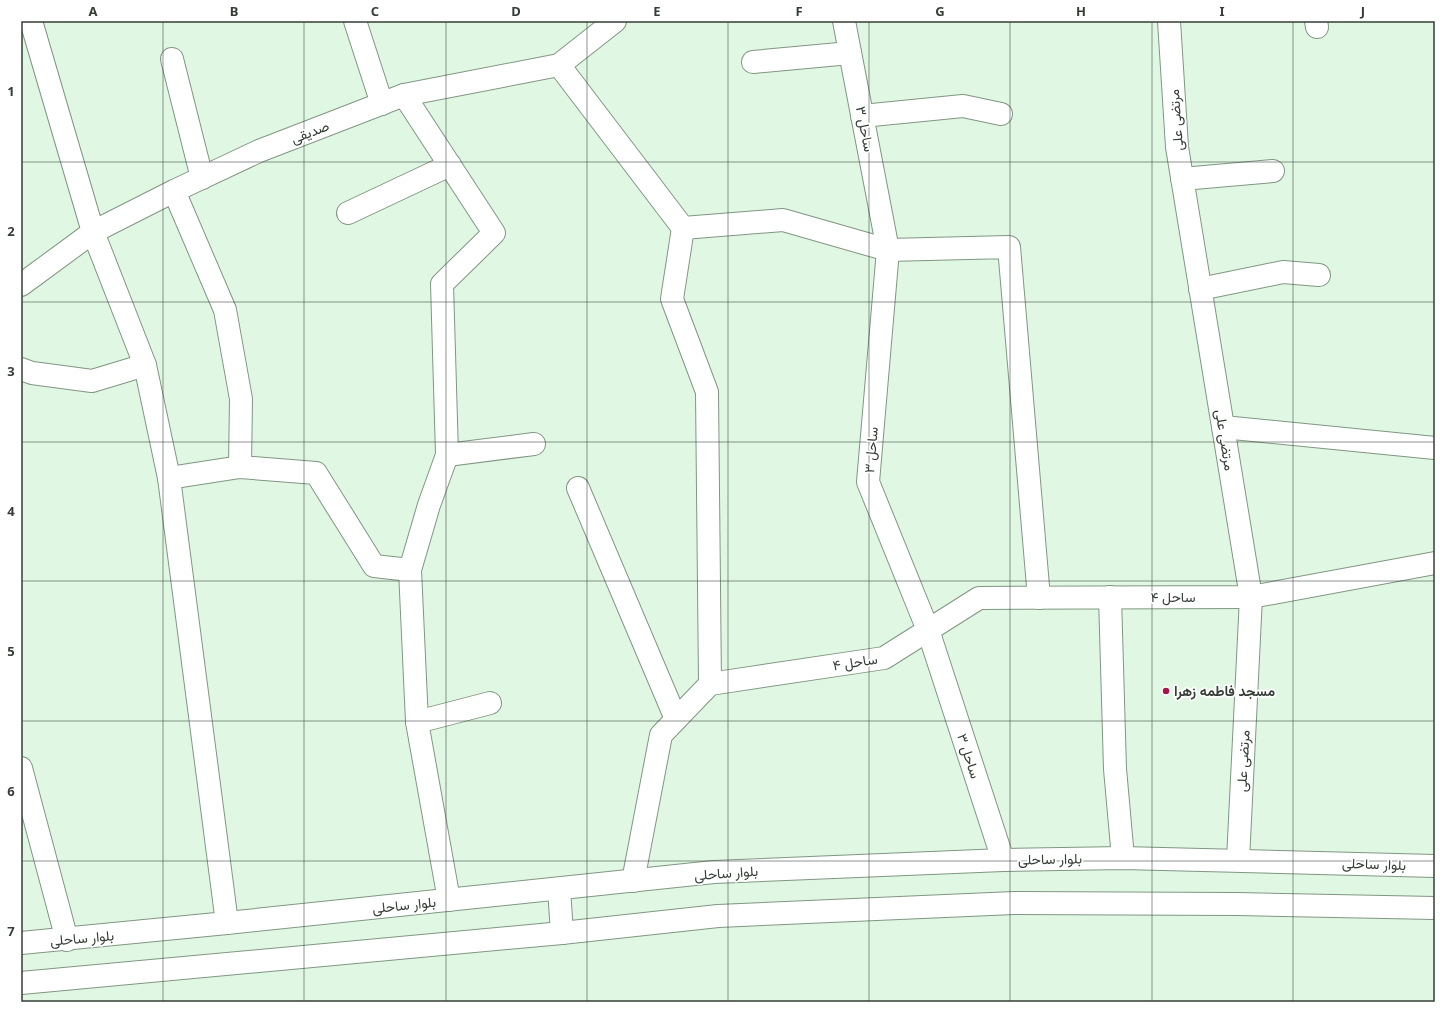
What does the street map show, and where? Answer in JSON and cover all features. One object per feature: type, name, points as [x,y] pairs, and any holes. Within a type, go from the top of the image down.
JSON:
[{"type":"street","points":[[32,21],[93,232],[145,365],[169,478],[227,923]]},
{"type":"street","points":[[355,21],[382,104]]},
{"type":"street","name":"صدیقی","points":[[21,285],[93,232],[174,191],[260,152],[404,95],[559,65],[615,21]]},
{"type":"street","name":"ساحل ۳","points":[[844,21],[888,250],[868,482],[928,630],[1003,860]]},
{"type":"street","name":"مرتضی علی","points":[[1167,21],[1177,147],[1250,597],[1238,860]]},
{"type":"street","points":[[753,62],[850,53]]},
{"type":"street","points":[[172,59],[202,178]]},
{"type":"street","points":[[559,65],[683,228],[672,299],[707,392],[710,684],[661,735],[633,881]]},
{"type":"street","points":[[404,95],[494,233],[442,284],[447,455],[410,570],[417,722],[449,900]]},
{"type":"street","points":[[862,116],[964,106],[1001,114]]},
{"type":"street","points":[[348,213],[450,165]]},
{"type":"street","points":[[1182,179],[1273,171]]},
{"type":"street","points":[[174,191],[225,310],[241,399],[240,466]]},
{"type":"street","points":[[683,228],[783,220],[888,250],[1009,247],[1039,598]]},
{"type":"street","points":[[1200,289],[1283,272],[1319,275]]},
{"type":"street","points":[[21,369],[32,373],[92,381],[145,365]]},
{"type":"street","points":[[1223,427],[1435,448]]},
{"type":"street","points":[[447,455],[534,444]]},
{"type":"street","points":[[169,478],[240,466],[316,473],[374,566],[410,570]]},
{"type":"street","points":[[578,488],[676,719]]},
{"type":"street","name":"ساحل ۴","points":[[710,684],[884,658],[979,598],[1250,597],[1435,563]]},
{"type":"street","points":[[1110,597],[1115,770],[1123,858]]},
{"type":"street","points":[[417,722],[490,703]]},
{"type":"street","points":[[21,768],[67,940]]},
{"type":"street","name":"بلوار ساحلی","points":[[21,943],[67,940],[714,872],[1003,860],[1123,858],[1435,866]]},
{"type":"street","points":[[559,889],[562,933]]},
{"type":"street","points":[[21,983],[562,933],[718,916],[1014,903],[1237,904],[1435,908]]},
{"type":"place","name":"مسجد فاطمه زهرا","points":[[1166,691]]}]
